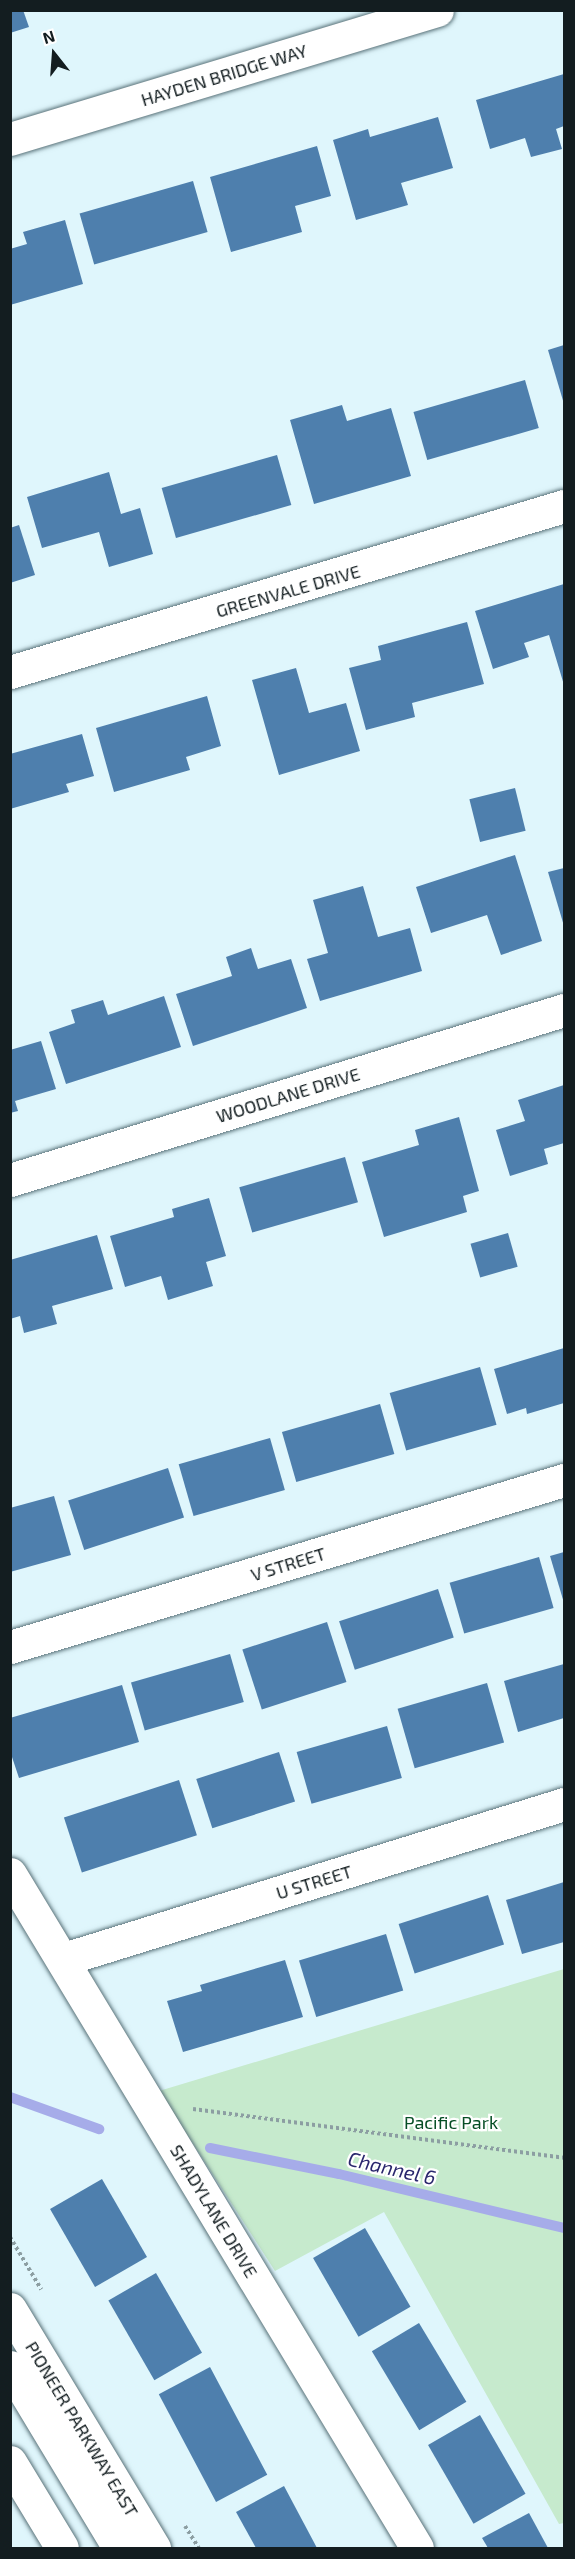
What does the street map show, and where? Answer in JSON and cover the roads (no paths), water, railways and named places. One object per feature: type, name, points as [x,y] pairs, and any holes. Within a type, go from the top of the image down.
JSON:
[{"type":"street","name":"HAYDEN BRIDGE WAY","points":[[10,139],[437,10]]},
{"type":"street","name":"GREENVALE DRIVE","points":[[10,672],[564,506]]},
{"type":"street","name":"WOODLANE DRIVE","points":[[10,1180],[564,1010]]},
{"type":"street","name":"V STREET","points":[[10,1647],[564,1480]]},
{"type":"street","name":"U STREET","points":[[64,1959],[564,1804]]},
{"type":"street","name":"SHADYLANE DRIVE","points":[[10,1874],[64,1959],[417,2548]]},
{"type":"street","name":"PIONEER PARKWAY EAST","points":[[10,2308],[154,2548]]},
{"type":"street","points":[[10,2367],[119,2548]]},
{"type":"street","points":[[10,2462],[62,2548]]},
{"type":"waterway","name":"Channel 6","points":[[10,2097],[99,2129]]},
{"type":"waterway","name":"Channel 6","points":[[210,2148],[339,2174],[564,2228]]},
{"type":"park label","name":"Pacific Park","points":[[451,2122]]}]
